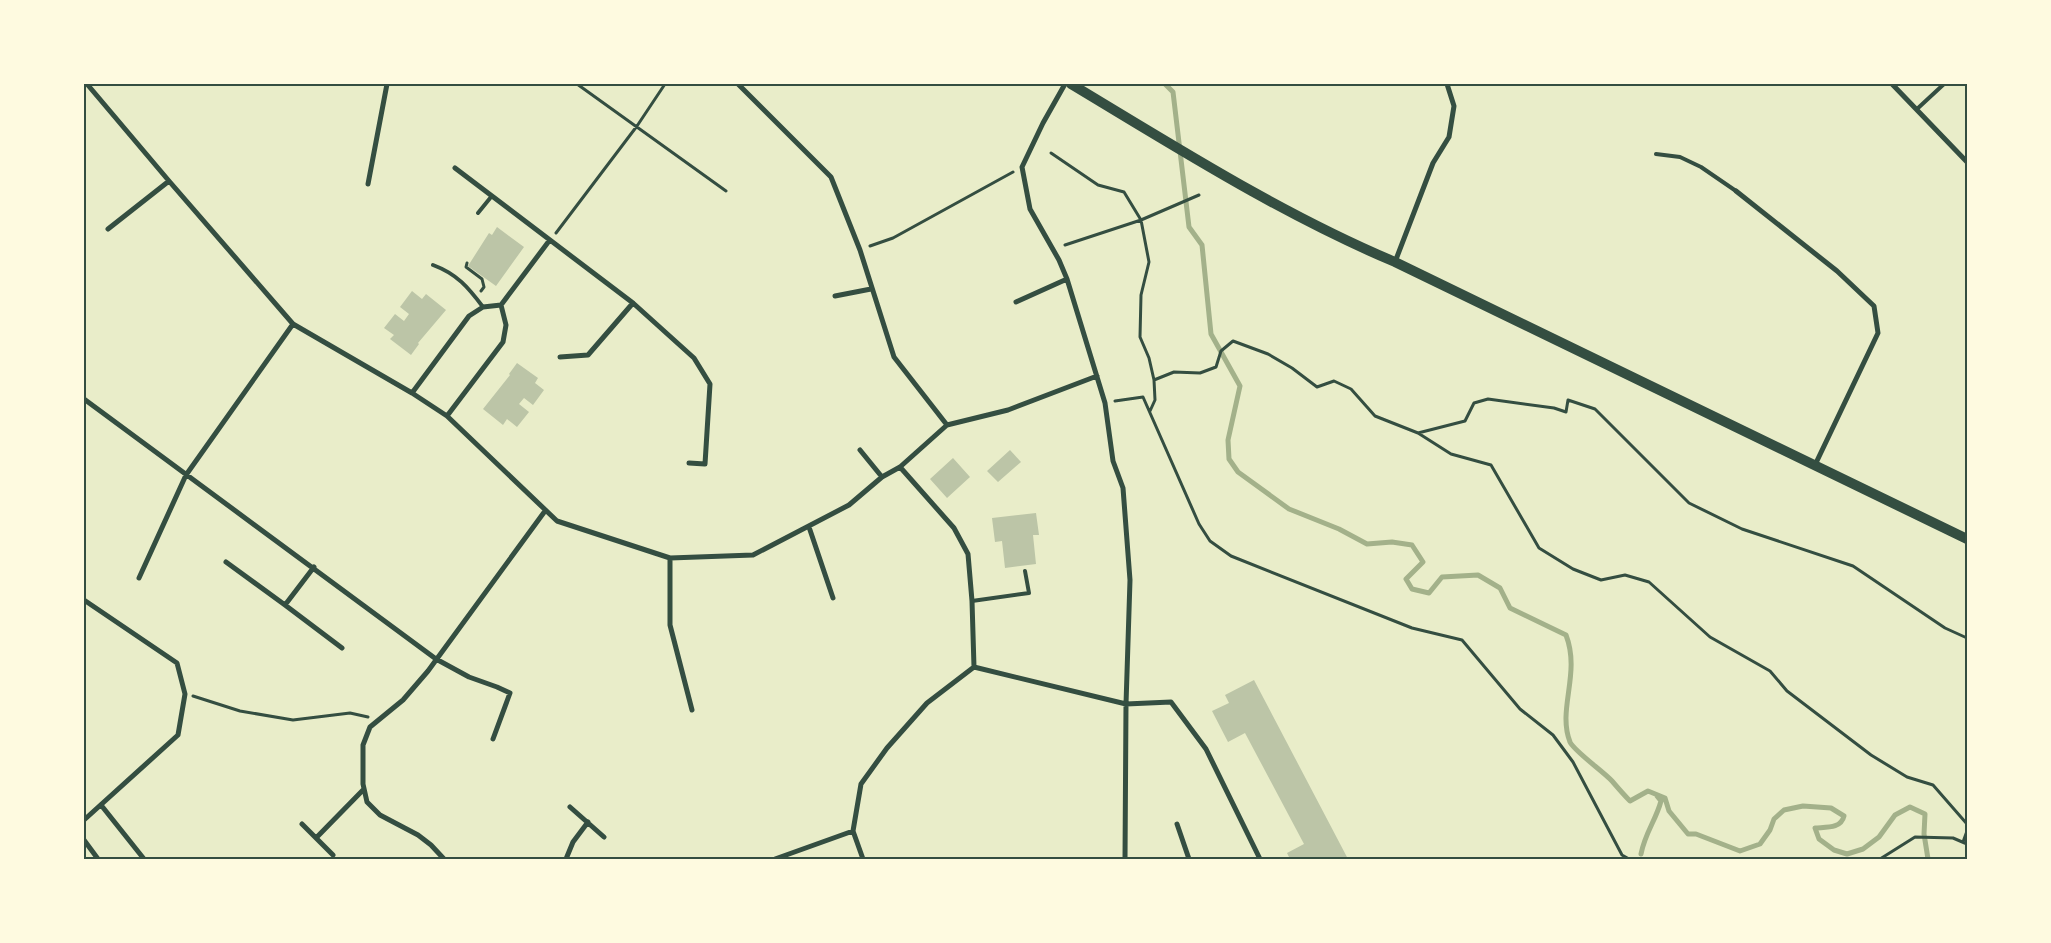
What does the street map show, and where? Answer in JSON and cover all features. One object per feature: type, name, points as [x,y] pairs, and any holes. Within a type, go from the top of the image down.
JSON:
[{"type":"main road","points":[[1071,84],[1214,171],[1358,246],[1395,262],[1967,539]]},
{"type":"street","points":[[88,84],[168,181],[293,324],[412,393],[446,416],[557,521],[670,558],[753,555],[849,505],[882,478],[900,467],[948,424],[1008,410],[1097,376]]},
{"type":"street","points":[[368,184],[387,84]]},
{"type":"street","points":[[738,84],[831,177],[860,250],[894,357],[948,424]]},
{"type":"street","points":[[1065,84],[1043,123],[1022,167],[1030,209],[1059,260],[1067,280],[1105,403],[1113,462],[1123,488],[1130,580],[1126,704],[1125,859]]},
{"type":"street","points":[[1395,262],[1433,163],[1449,137],[1454,106],[1447,84]]},
{"type":"street","points":[[1892,84],[1918,108],[1967,162]]},
{"type":"street","points":[[455,168],[633,303],[694,358],[710,384],[705,464],[689,463]]},
{"type":"street","points":[[108,229],[168,181]]},
{"type":"street","points":[[1736,191],[1837,272],[1874,306],[1878,333],[1815,466]]},
{"type":"street","points":[[412,393],[469,316],[483,307],[501,305],[550,241]]},
{"type":"street","points":[[1016,302],[1067,280]]},
{"type":"street","points":[[835,296],[871,289]]},
{"type":"street","points":[[560,357],[588,355],[633,303]]},
{"type":"street","points":[[446,416],[503,342],[506,325],[501,305]]},
{"type":"street","points":[[139,578],[186,475],[293,324]]},
{"type":"street","points":[[84,399],[436,659],[469,677],[510,693],[492,739]]},
{"type":"street","points":[[860,450],[882,478]]},
{"type":"street","points":[[900,467],[954,528],[968,554],[974,666]]},
{"type":"street","points":[[444,859],[432,845],[418,835],[380,815],[367,802],[362,763],[363,745],[370,727],[403,700],[436,659],[545,511]]},
{"type":"street","points":[[809,527],[833,598]]},
{"type":"street","points":[[670,558],[670,625],[692,710]]},
{"type":"street","points":[[226,562],[342,648]]},
{"type":"street","points":[[285,605],[314,568]]},
{"type":"street","points":[[84,600],[177,663],[185,694],[178,734],[84,820]]},
{"type":"street","points":[[974,666],[1126,704],[1171,702],[1206,749],[1260,859]]},
{"type":"street","points":[[863,859],[853,831],[861,784],[887,748],[927,703],[974,666]]},
{"type":"street","points":[[316,838],[364,789]]},
{"type":"street","points":[[101,805],[144,859]]},
{"type":"street","points":[[570,807],[604,836]]},
{"type":"street","points":[[566,859],[573,842],[588,822]]},
{"type":"street","points":[[302,824],[334,855]]},
{"type":"street","points":[[1177,824],[1189,859]]},
{"type":"street","points":[[775,859],[853,831]]},
{"type":"street","points":[[84,840],[98,859]]},
{"type":"lane","points":[[1918,108],[1944,84]]},
{"type":"lane","points":[[1656,154],[1680,157],[1701,167],[1736,191]]},
{"type":"lane","points":[[478,213],[491,197]]},
{"type":"lane","points":[[433,265],[448,270],[468,287],[483,307]]},
{"type":"lane","points":[[972,601],[1028,593],[1025,571]]},
{"type":"path","points":[[578,84],[726,191]]},
{"type":"path","points":[[550,241],[665,84]]},
{"type":"path","points":[[1051,154],[1098,185],[1124,192],[1141,220],[1149,262],[1142,295],[1140,337],[1149,358],[1154,380],[1155,400],[1150,411]]},
{"type":"path","points":[[860,250],[893,238],[1022,167]]},
{"type":"path","points":[[1065,245],[1141,220],[1199,195]]},
{"type":"path","points":[[466,263],[466,267],[482,279],[484,287],[476,297]]},
{"type":"path","points":[[1154,380],[1174,372],[1200,373],[1216,367],[1221,351],[1233,341],[1268,354],[1292,368],[1317,387],[1334,381],[1351,389],[1375,416],[1418,433],[1451,454],[1491,465],[1539,548],[1573,569],[1602,580],[1625,576],[1649,582],[1710,637],[1770,671],[1787,691],[1871,754],[1907,777],[1933,785],[1967,824]]},
{"type":"path","points":[[1105,403],[1143,397],[1195,515],[1210,541],[1230,556],[1412,628],[1462,640],[1520,709],[1554,735],[1573,762],[1622,854],[1629,859]]},
{"type":"path","points":[[1418,433],[1465,421],[1474,403],[1488,399],[1554,408],[1566,412],[1568,400],[1595,409],[1688,503],[1742,529],[1853,566],[1945,628],[1967,638]]},
{"type":"path","points":[[185,694],[240,711],[293,720],[350,713],[380,720]]},
{"type":"path","points":[[1963,842],[1967,831]]},
{"type":"path","points":[[1880,859],[1915,837],[1953,838],[1967,844]]},
{"type":"building","points":[[497,227],[524,247],[496,286],[468,266],[489,233],[492,235]]},
{"type":"building","points":[[412,291],[422,299],[426,294],[446,310],[418,343],[411,355],[390,339],[394,335],[384,328],[395,314],[404,321],[409,314],[400,307]]},
{"type":"building","points":[[517,363],[538,378],[535,383],[544,390],[533,405],[524,398],[519,404],[529,412],[517,427],[507,419],[503,425],[483,409],[510,375]]},
{"type":"building","points":[[1010,450],[1021,462],[998,482],[987,471]]},
{"type":"building","points":[[953,458],[970,477],[947,498],[930,479]]},
{"type":"building","points":[[1036,513],[1039,535],[1033,535],[1036,564],[1005,568],[1002,541],[995,542],[992,518]]},
{"type":"building","points":[[1254,680],[1348,859],[1290,859],[1287,853],[1304,844],[1245,733],[1228,742],[1212,711],[1229,703],[1225,695]]},
{"type":"waterway","points":[[1165,84],[1173,92],[1189,227],[1202,245],[1211,334],[1240,386],[1228,440],[1229,459],[1238,472],[1289,509],[1339,529],[1367,544],[1392,542],[1412,545],[1423,562],[1406,579],[1412,589],[1429,593],[1442,577],[1478,575],[1500,588],[1510,608],[1566,635],[1570,649],[1571,664],[1566,717],[1570,742],[1577,751],[1608,777],[1630,801],[1648,791],[1665,798],[1669,811],[1688,834],[1696,834],[1740,851],[1760,844],[1770,830],[1774,819],[1784,810],[1803,806],[1831,808],[1844,816],[1840,823],[1815,828],[1819,839],[1834,850],[1847,854],[1863,849],[1879,837],[1895,815],[1910,807],[1925,814],[1924,834],[1928,859]]},
{"type":"waterway","points":[[1641,854],[1661,801],[1657,796]]}]
